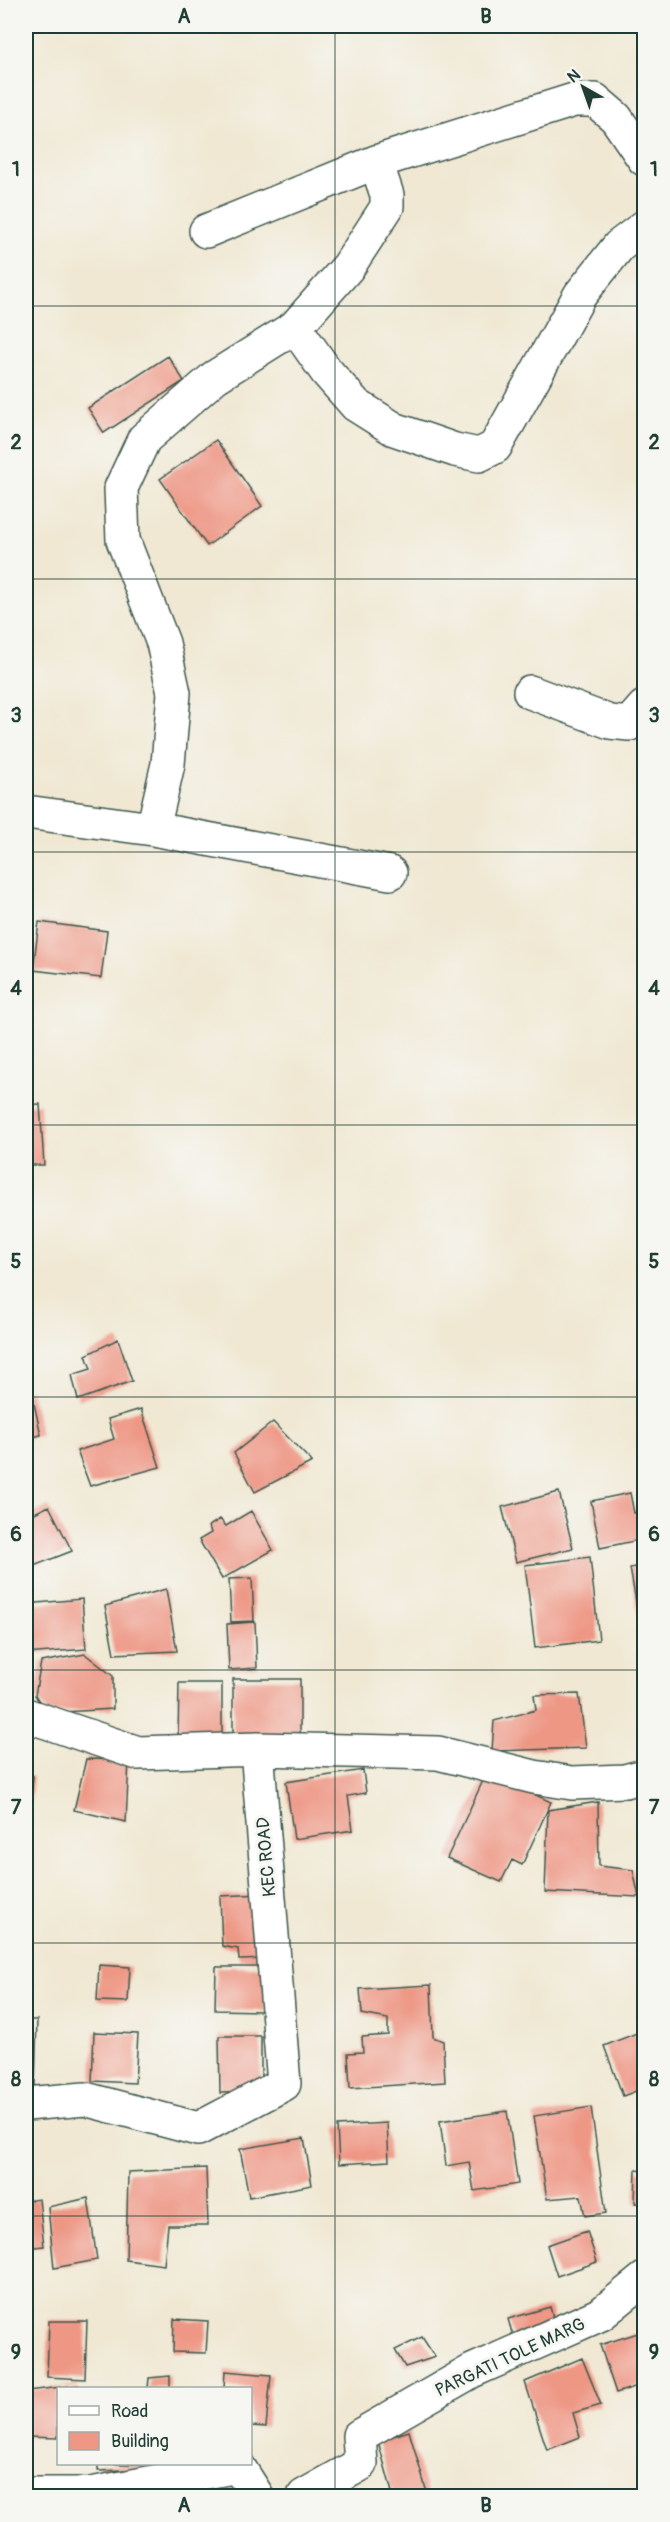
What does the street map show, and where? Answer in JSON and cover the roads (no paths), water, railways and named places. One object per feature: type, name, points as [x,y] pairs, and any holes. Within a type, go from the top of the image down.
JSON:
[{"type":"street","points":[[206,231],[376,162],[574,100],[595,100],[616,118],[645,159]]},
{"type":"street","points":[[153,829],[168,764],[174,693],[163,643],[123,540],[121,488],[144,439],[215,377],[295,327],[348,267],[387,207],[387,195],[376,162]]},
{"type":"street","points":[[295,327],[326,371],[356,405],[394,429],[455,450],[479,455],[495,447],[580,295],[619,246],[645,227]]},
{"type":"street","points":[[530,692],[610,722],[628,724],[645,707]]},
{"type":"street","points":[[26,812],[153,829],[390,873]]},
{"type":"street","points":[[26,1715],[138,1753],[257,1749],[438,1753],[534,1777],[572,1783],[625,1781],[645,1776]]},
{"type":"street","name":"KEC ROAD","points":[[26,2104],[85,2099],[198,2129],[284,2084],[257,1749]]},
{"type":"street","name":"PARGATI TOLE MARG","points":[[304,2496],[361,2464],[359,2436],[472,2372],[600,2314],[645,2279]]},
{"type":"street","points":[[26,2494],[91,2494],[238,2466],[258,2496]]}]
